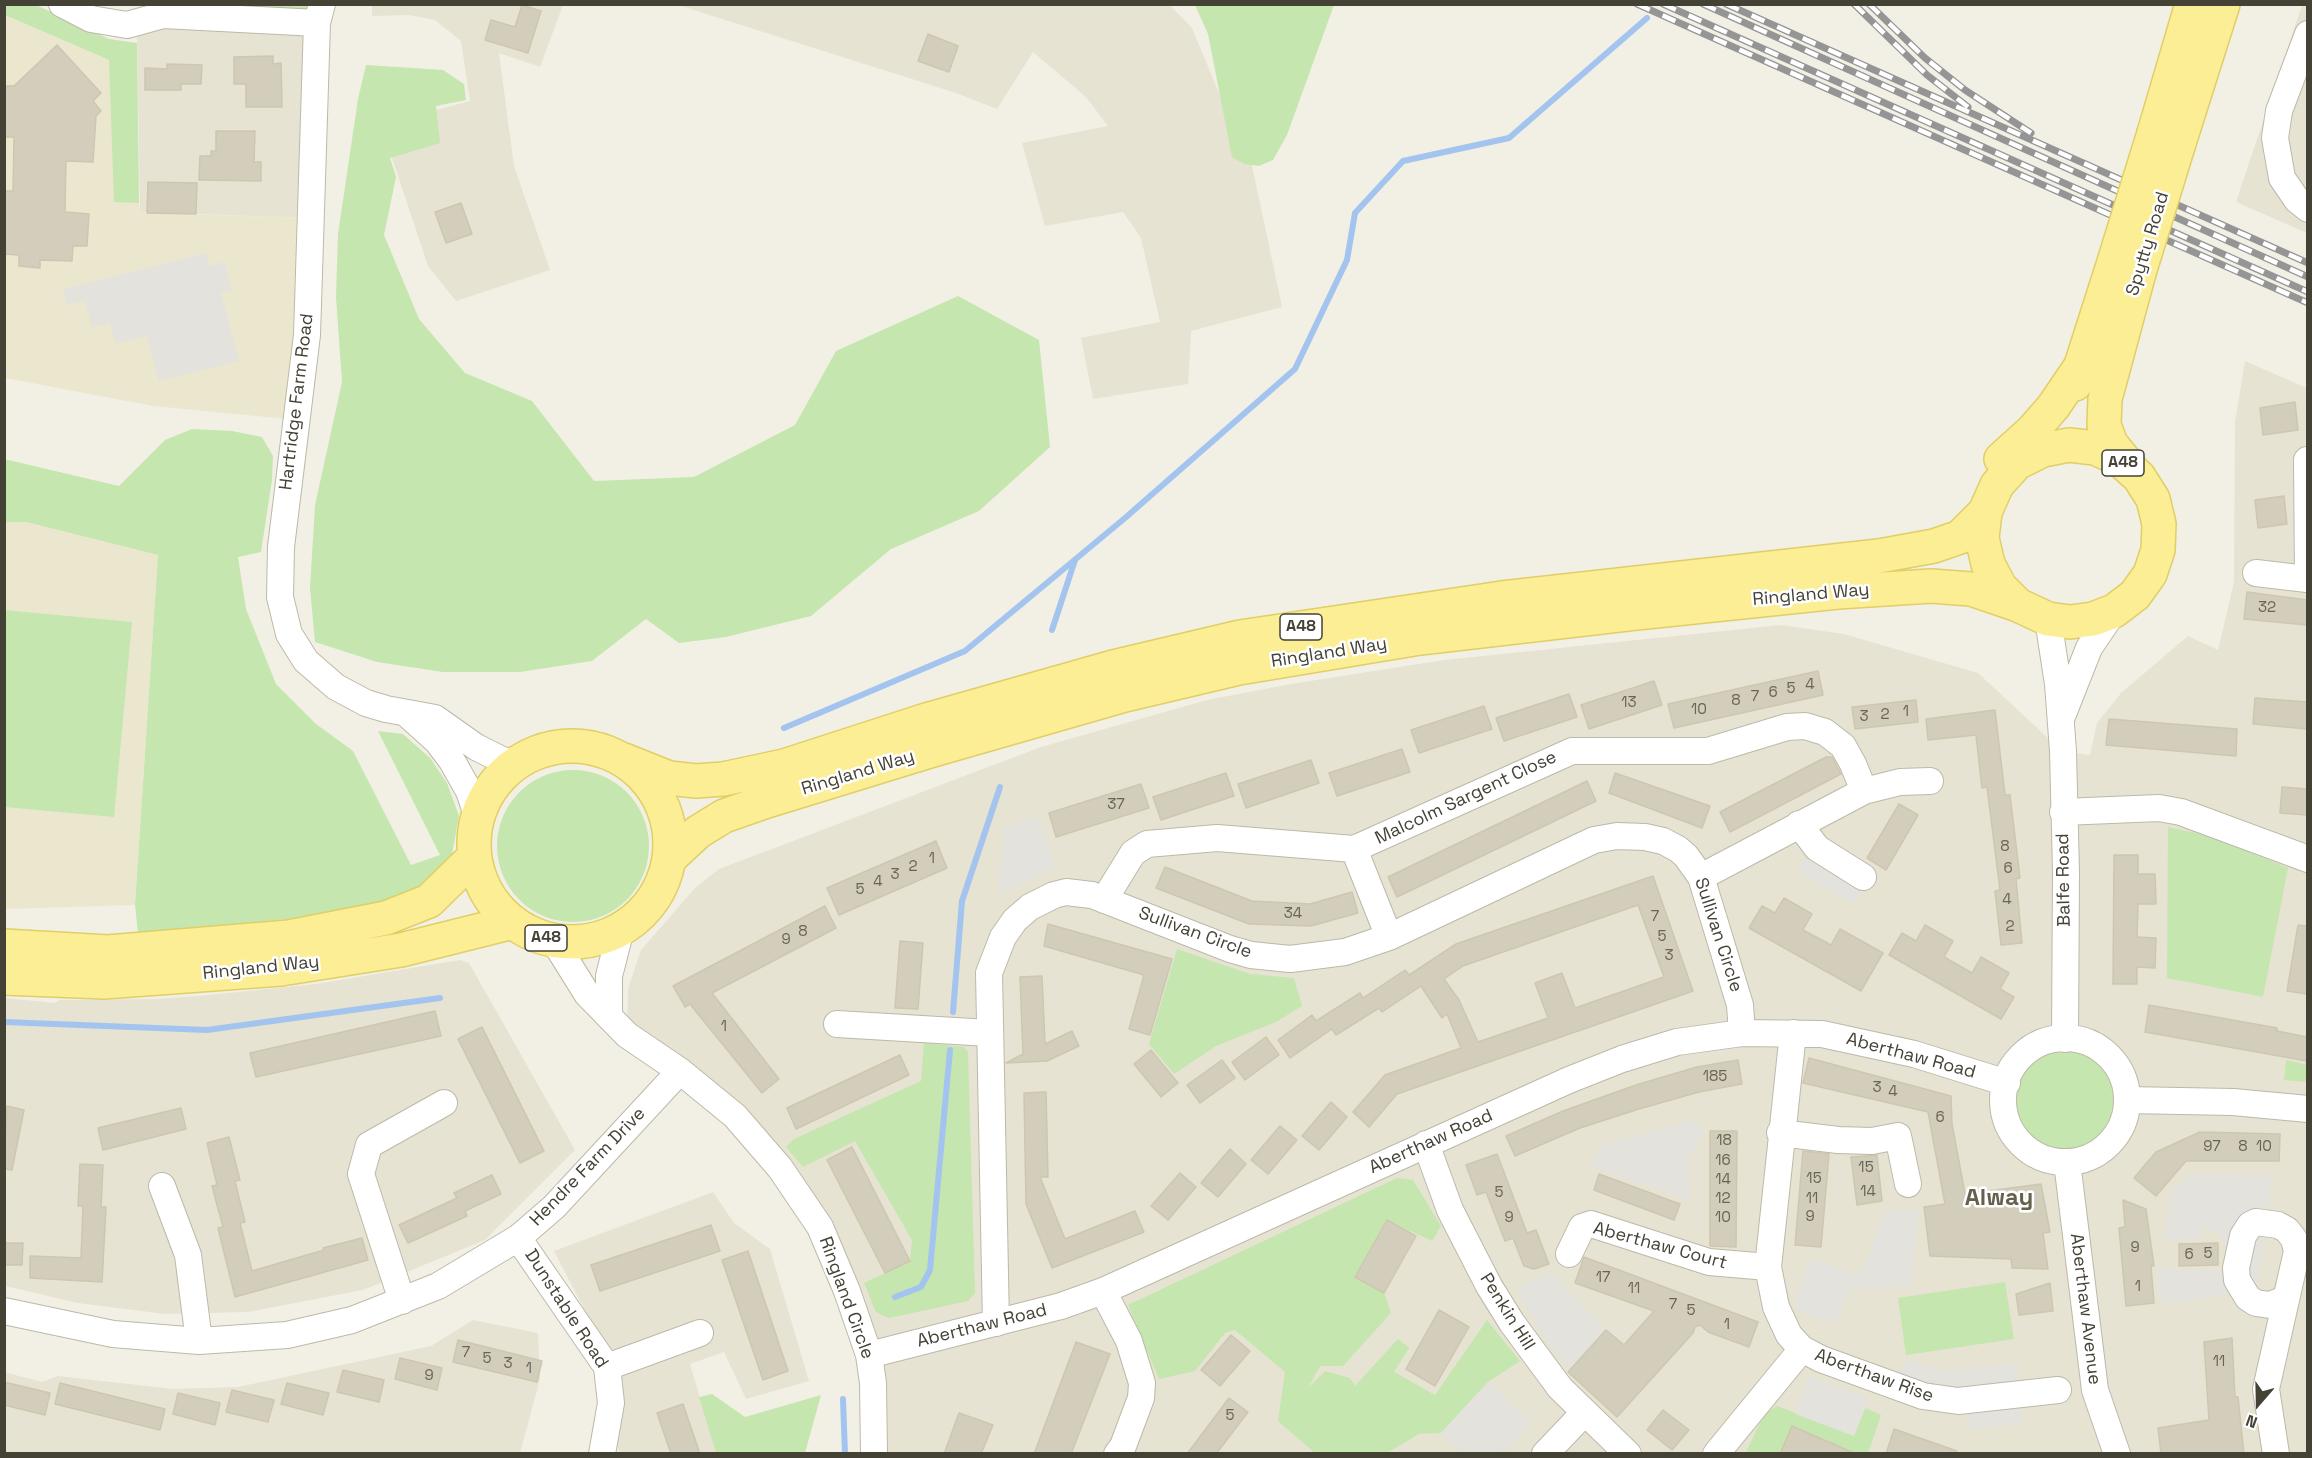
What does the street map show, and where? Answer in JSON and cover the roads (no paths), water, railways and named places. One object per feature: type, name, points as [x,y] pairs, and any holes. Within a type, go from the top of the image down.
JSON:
[{"type":"main road","name":"Spytty Road","points":[[2166,138],[2192,4]]},
{"type":"main road","name":"Spytty Road","points":[[2043,450],[2064,410],[2126,267],[2166,138],[2223,4]]},
{"type":"main road","name":"Spytty Road","points":[[2126,267],[2105,399],[2104,425],[2111,444],[2139,477]]},
{"type":"main road","name":"Ringland Way","points":[[1776,568],[1809,544],[1917,533],[1944,526],[1969,502],[1975,488],[1991,469],[2032,431],[2053,407],[2083,363]]},
{"type":"main road","name":"Balfe Road","points":[[2069,445],[2095,448],[2119,459],[2139,477],[2155,507],[2159,524],[2158,550],[2150,574],[2135,595],[2114,611],[2093,619],[2070,622],[2048,619],[2019,605],[2000,587],[1988,564],[1982,538],[1985,512],[1997,485],[2017,464],[2043,450],[2069,445]]},
{"type":"main road","name":"Ringland Way","points":[[624,760],[646,778],[662,802],[670,830],[670,858],[661,886],[645,911],[621,929],[589,940],[554,941],[532,934],[513,922],[489,897],[481,882],[474,856],[473,836],[477,815],[491,786],[515,763],[541,750],[569,745],[598,748],[669,778],[696,781],[723,779],[784,766],[926,720],[1113,667],[1240,637],[1502,598],[1879,556],[1935,546],[1960,537],[1985,512]]},
{"type":"main road","name":"Ringland Way","points":[[670,858],[698,832],[724,816],[767,801],[1114,699],[1239,668],[1420,638],[1838,592],[1931,586],[1971,589],[2019,605]]},
{"type":"main road","name":"Ringland Way","points":[[4,946],[108,952],[288,937],[386,918],[429,901],[474,856]]},
{"type":"main road","name":"Ringland Way","points":[[4,978],[104,982],[281,969],[401,950],[513,922]]},
{"type":"street","name":"Hartridge Farm Road","points":[[62,4],[91,19],[127,25],[163,15],[320,14],[307,335],[281,547],[280,597],[289,634],[306,661],[336,687],[366,703],[435,718],[476,747],[501,760],[515,763]]},
{"type":"street","points":[[2307,34],[2279,111],[2276,138],[2282,178],[2297,200],[2307,208]]},
{"type":"street","points":[[2256,573],[2307,579],[2307,460]]},
{"type":"street","name":"Balfe Road","points":[[2061,720],[2089,648],[2114,611]]},
{"type":"street","name":"Balfe Road","points":[[2048,619],[2061,720],[2062,812],[2066,872],[2065,1039]]},
{"type":"street","name":"Hartridge Farm Road","points":[[406,713],[437,741],[452,761],[469,791],[477,815]]},
{"type":"street","name":"Malcolm Sargent Close","points":[[1104,900],[1133,854],[1147,844],[1217,838],[1354,849],[1572,751],[1708,751],[1787,727],[1805,726],[1825,732],[1843,746],[1864,791]]},
{"type":"street","points":[[1701,878],[1864,791],[1900,782],[1930,781]]},
{"type":"street","points":[[2062,812],[2159,808],[2181,812],[2307,859]]},
{"type":"street","points":[[1799,824],[1817,848],[1863,877]]},
{"type":"street","name":"Sullivan Circle","points":[[996,1323],[988,1033],[989,973],[1003,937],[1015,920],[1030,907],[1054,895],[1080,892],[1230,949],[1271,958],[1290,959],[1345,952],[1389,938],[1577,848],[1606,837],[1631,835],[1663,842],[1686,856],[1701,878],[1740,1005],[1742,1033]]},
{"type":"street","name":"Malcolm Sargent Close","points":[[1354,849],[1389,938]]},
{"type":"street","points":[[609,1016],[609,976],[621,929]]},
{"type":"street","name":"Ringland Circle","points":[[554,941],[587,994],[627,1035],[680,1071],[735,1116],[780,1168],[820,1227],[848,1291],[869,1355],[873,1383],[874,1454]]},
{"type":"street","points":[[837,1024],[988,1033]]},
{"type":"street","name":"Aberthaw Road","points":[[869,1355],[1061,1306],[1103,1292],[1426,1144],[1622,1059],[1677,1042],[1742,1033],[1793,1033],[1860,1041],[1932,1059],[2007,1083]]},
{"type":"street","name":"Aberthaw Rise","points":[[1793,1033],[1780,1133],[1768,1267],[1771,1292],[1781,1321],[1802,1349],[1821,1359],[1923,1396],[1958,1401],[2058,1390]]},
{"type":"street","points":[[2065,1039],[2086,1042],[2100,1049],[2113,1061],[2122,1075],[2127,1100],[2122,1126],[2113,1140],[2092,1156],[2067,1162],[2041,1157],[2018,1140],[2009,1125],[2004,1108],[2007,1083],[2017,1061],[2028,1051],[2041,1044],[2065,1039]]},
{"type":"street","name":"Hendre Farm Drive","points":[[4,1311],[113,1334],[199,1341],[287,1335],[352,1320],[438,1286],[518,1238],[554,1207],[680,1071]]},
{"type":"street","points":[[2127,1100],[2233,1102],[2307,1109]]},
{"type":"street","points":[[402,1301],[361,1174],[369,1145],[444,1103]]},
{"type":"street","points":[[1780,1133],[1838,1140],[1872,1141],[1898,1136],[1908,1184]]},
{"type":"street","name":"Penkin Hill","points":[[1426,1144],[1450,1210],[1489,1286],[1538,1360],[1584,1413],[1628,1454]]},
{"type":"street","name":"Aberthaw Avenue","points":[[2067,1162],[2095,1390],[2117,1454]]},
{"type":"street","points":[[162,1186],[188,1255],[199,1341]]},
{"type":"street","name":"Aberthaw Court","points":[[1569,1254],[1582,1227],[1591,1224],[1709,1262],[1768,1267]]},
{"type":"street","name":"Dunstable Road","points":[[518,1238],[608,1367],[611,1403],[602,1454]]},
{"type":"street","points":[[1103,1292],[1129,1341],[1142,1383],[1141,1398],[1123,1446],[1117,1454]]},
{"type":"street","points":[[2276,1454],[2266,1389],[2285,1299]]},
{"type":"street","points":[[608,1367],[700,1333]]},
{"type":"street","points":[[1716,1454],[1802,1349]]},
{"type":"street","points":[[1545,1454],[1584,1413]]},
{"type":"waterway","points":[[784,728],[965,651],[1125,518],[1295,369],[1347,260],[1355,213],[1403,161],[1509,138],[1647,18]]},
{"type":"waterway","points":[[1052,630],[1075,560]]},
{"type":"waterway","points":[[953,1012],[962,901],[1000,787]]},
{"type":"waterway","points":[[4,1022],[207,1030],[440,998]]},
{"type":"waterway","points":[[895,1297],[921,1287],[930,1270],[950,1050]]},
{"type":"waterway","points":[[843,1399],[845,1454]]},
{"type":"railway","points":[[1637,4],[2308,303]]},
{"type":"railway","points":[[1663,4],[2308,292]]},
{"type":"railway","points":[[1703,4],[2308,277]]},
{"type":"railway","points":[[1726,4],[2308,263]]},
{"type":"railway","points":[[1854,4],[1927,75],[1968,107]]},
{"type":"railway","points":[[1869,4],[1925,58],[1965,90],[2031,133]]},
{"type":"district","name":"Alway","points":[[1999,1198]]}]
